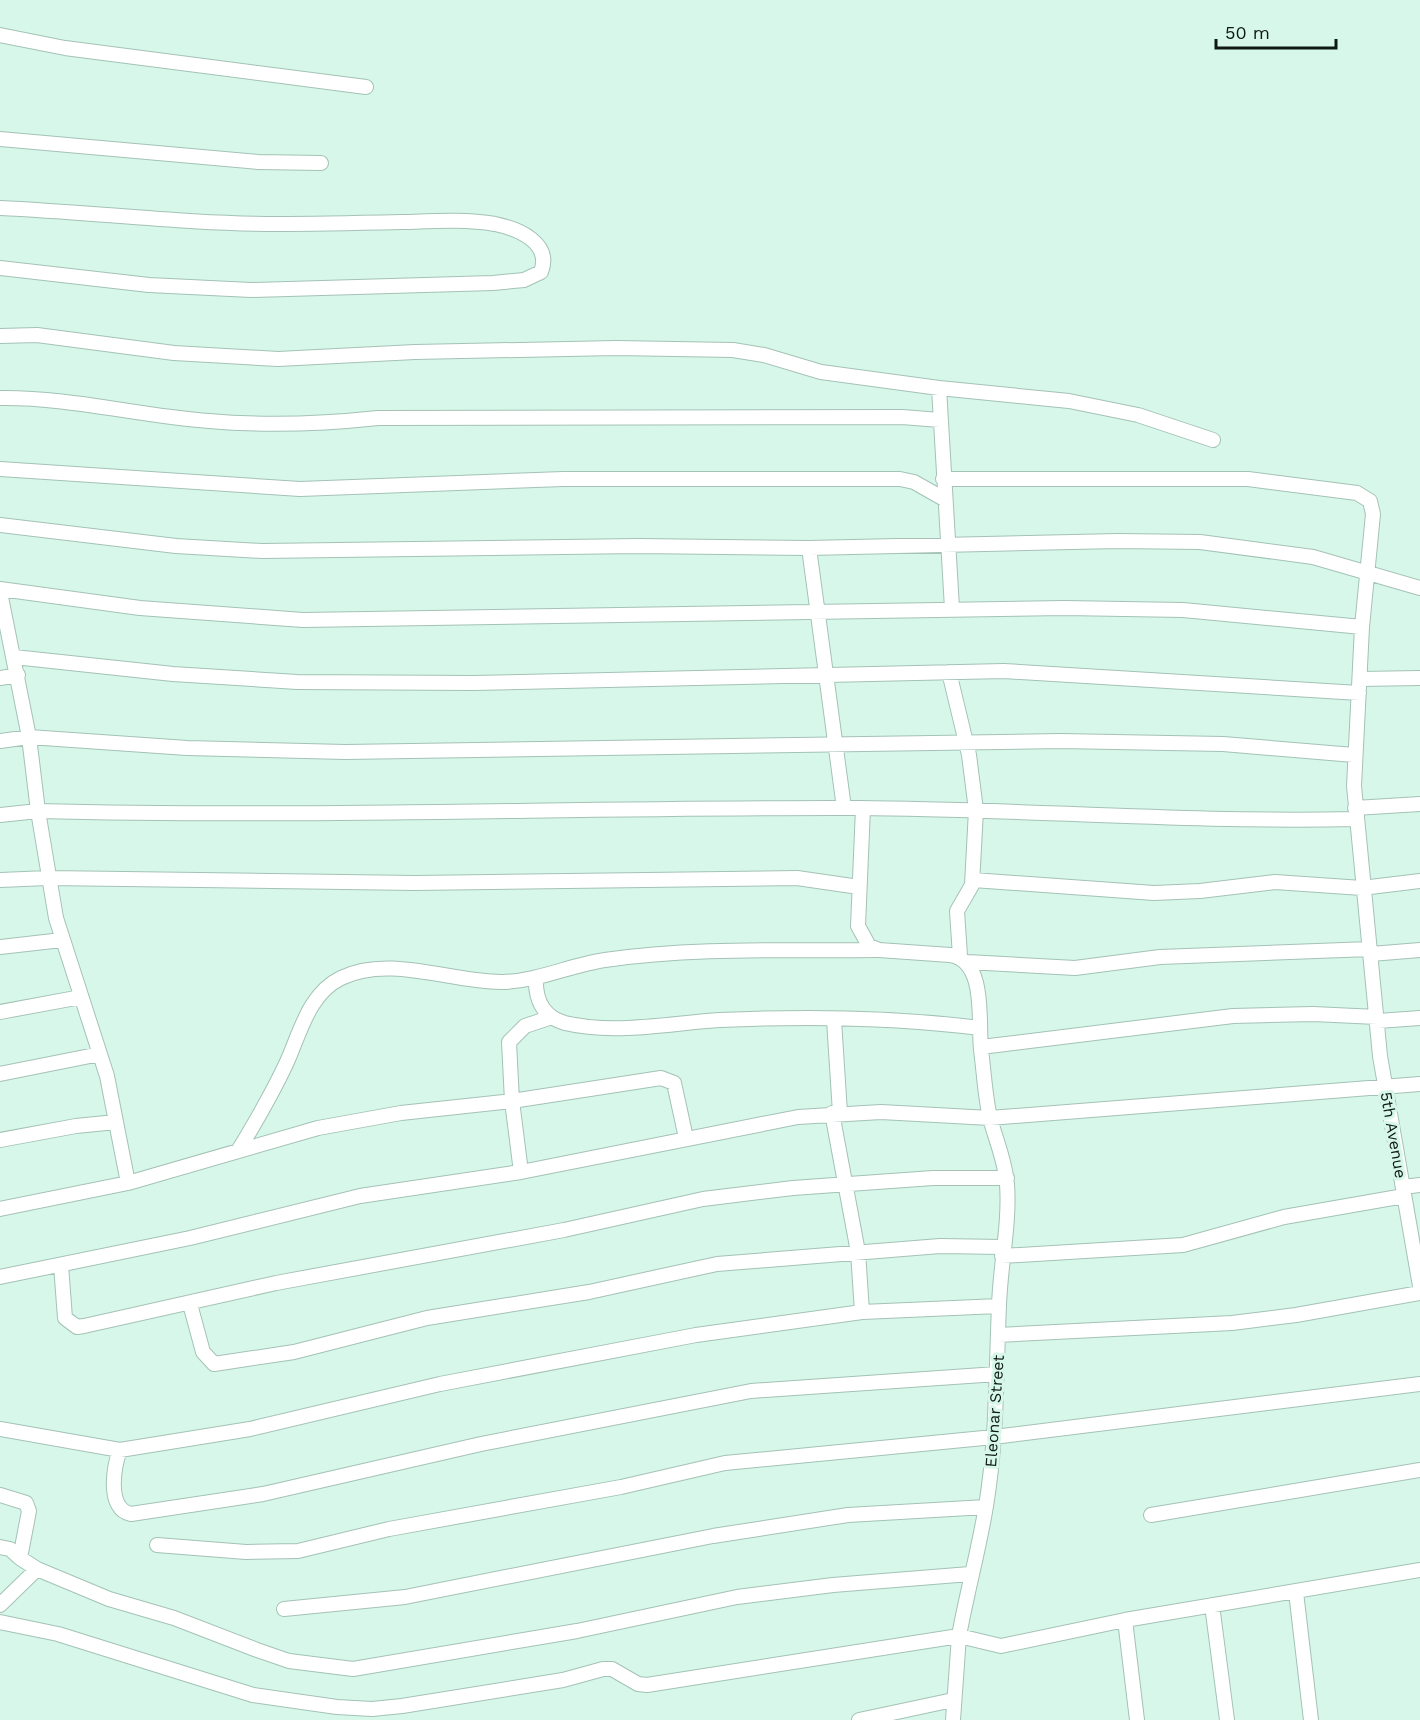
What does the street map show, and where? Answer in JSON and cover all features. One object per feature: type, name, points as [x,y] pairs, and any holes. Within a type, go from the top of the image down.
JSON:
[{"type":"street","points":[[0,35],[65,48],[366,87]]},
{"type":"street","points":[[0,139],[258,162],[321,163]]},
{"type":"street","points":[[0,208],[274,224],[460,221],[496,224],[520,231],[532,239],[539,246],[544,264],[541,272],[534,277],[513,281],[386,288],[251,290],[149,285],[0,268]]},
{"type":"street","points":[[0,336],[37,335],[174,353],[278,359],[415,352],[616,348],[733,350],[764,355],[814,370],[939,388],[1069,401],[1138,415],[1213,440]]},
{"type":"street","points":[[939,388],[952,608]]},
{"type":"street","points":[[0,398],[209,422],[264,424],[331,423],[378,418],[902,417],[940,420]]},
{"type":"street","points":[[0,469],[240,487],[300,489],[563,479],[900,479],[914,482],[944,499]]},
{"type":"street","name":"5th Avenue","points":[[943,479],[1248,479],[1357,493],[1365,496],[1373,506],[1354,754],[1355,813],[1380,1056],[1404,1191],[1417,1249],[1420,1286]]},
{"type":"street","points":[[0,525],[156,544],[262,551],[638,546],[809,548],[1118,541],[1200,542],[1313,557],[1420,588]]},
{"type":"street","points":[[809,548],[844,808]]},
{"type":"street","points":[[128,1183],[100,1054],[62,940],[48,878],[29,737],[18,675],[1,610],[0,591],[140,608],[303,620],[952,608],[1183,610],[1362,627]]},
{"type":"street","points":[[14,657],[172,674],[297,682],[473,683],[949,672],[1037,673],[1359,686],[1420,678]]},
{"type":"street","points":[[949,672],[972,770],[976,810],[973,880],[1125,893],[1200,891],[1275,882],[1362,888],[1420,881]]},
{"type":"street","points":[[0,678],[18,675]]},
{"type":"street","points":[[0,741],[29,737],[187,748],[345,752],[1060,741],[1223,744],[1354,754]]},
{"type":"street","points":[[0,815],[38,811],[863,808],[1255,821],[1355,813],[1420,804]]},
{"type":"street","points":[[863,808],[858,926],[869,946],[879,950]]},
{"type":"street","points":[[0,880],[48,878],[415,883],[797,878],[859,886]]},
{"type":"street","name":"Eleonar Street","points":[[953,1720],[959,1636],[970,1574],[986,1507],[994,1437],[999,1306],[1008,1201],[1000,1145],[990,1118],[975,978],[963,959],[957,911],[973,880]]},
{"type":"street","points":[[0,947],[62,940]]},
{"type":"street","points":[[238,1151],[286,1064],[302,1023],[315,1002],[341,978],[378,970],[402,970],[502,982],[536,978],[581,965],[623,958],[713,952],[879,950],[1029,967],[1075,968],[1160,957],[1420,950]]},
{"type":"street","points":[[536,978],[538,1001],[552,1017],[565,1023],[618,1027],[720,1020],[834,1020],[925,1022],[980,1028]]},
{"type":"street","points":[[0,1012],[81,997]]},
{"type":"street","points":[[981,1047],[1233,1016],[1302,1014],[1378,1019],[1420,1018]]},
{"type":"street","points":[[521,1172],[512,1101],[509,1042],[525,1026],[552,1017]]},
{"type":"street","points":[[834,1020],[836,1113],[858,1252],[862,1312]]},
{"type":"street","points":[[0,1074],[100,1054]]},
{"type":"street","points":[[0,1209],[128,1183],[318,1128],[401,1113],[512,1101],[665,1078],[674,1083],[677,1090],[686,1138]]},
{"type":"street","points":[[0,1277],[190,1238],[360,1196],[521,1172],[686,1138],[836,1113],[920,1113],[990,1118],[1420,1084]]},
{"type":"street","points":[[0,1140],[116,1122]]},
{"type":"street","points":[[61,1265],[65,1318],[77,1327],[190,1304],[276,1283],[564,1230],[703,1198],[933,1178],[1006,1178]]},
{"type":"street","points":[[190,1304],[203,1352],[214,1364],[294,1352],[427,1318],[589,1292],[717,1264],[940,1246],[1003,1252],[1183,1245],[1284,1218],[1404,1191],[1420,1185]]},
{"type":"street","points":[[998,1335],[1232,1323],[1296,1315],[1420,1293]]},
{"type":"street","points":[[0,1429],[120,1450],[242,1430],[440,1384],[696,1335],[862,1312],[999,1306]]},
{"type":"street","points":[[120,1450],[112,1479],[120,1507],[125,1513],[131,1514],[264,1494],[482,1444],[752,1391],[997,1374]]},
{"type":"street","points":[[157,1545],[246,1552],[298,1551],[389,1529],[621,1487],[725,1463],[994,1437],[1420,1384]]},
{"type":"street","points":[[1151,1515],[1420,1470]]},
{"type":"street","points":[[0,1496],[26,1503],[29,1511],[20,1558]]},
{"type":"street","points":[[284,1609],[405,1597],[713,1536],[837,1516],[986,1507]]},
{"type":"street","points":[[0,1547],[10,1549],[37,1569],[110,1599],[174,1618],[288,1661],[354,1669],[578,1631],[737,1597],[833,1584],[970,1574]]},
{"type":"street","points":[[0,1605],[37,1569]]},
{"type":"street","points":[[0,1622],[58,1634],[253,1695],[292,1702],[372,1709],[563,1680],[597,1670],[612,1669],[638,1684],[656,1684],[959,1636],[1001,1646],[1125,1620],[1420,1570]]},
{"type":"street","points":[[1296,1592],[1311,1720]]},
{"type":"street","points":[[1212,1605],[1227,1720]]},
{"type":"street","points":[[1125,1620],[1137,1720]]},
{"type":"street","points":[[859,1720],[953,1700]]}]
